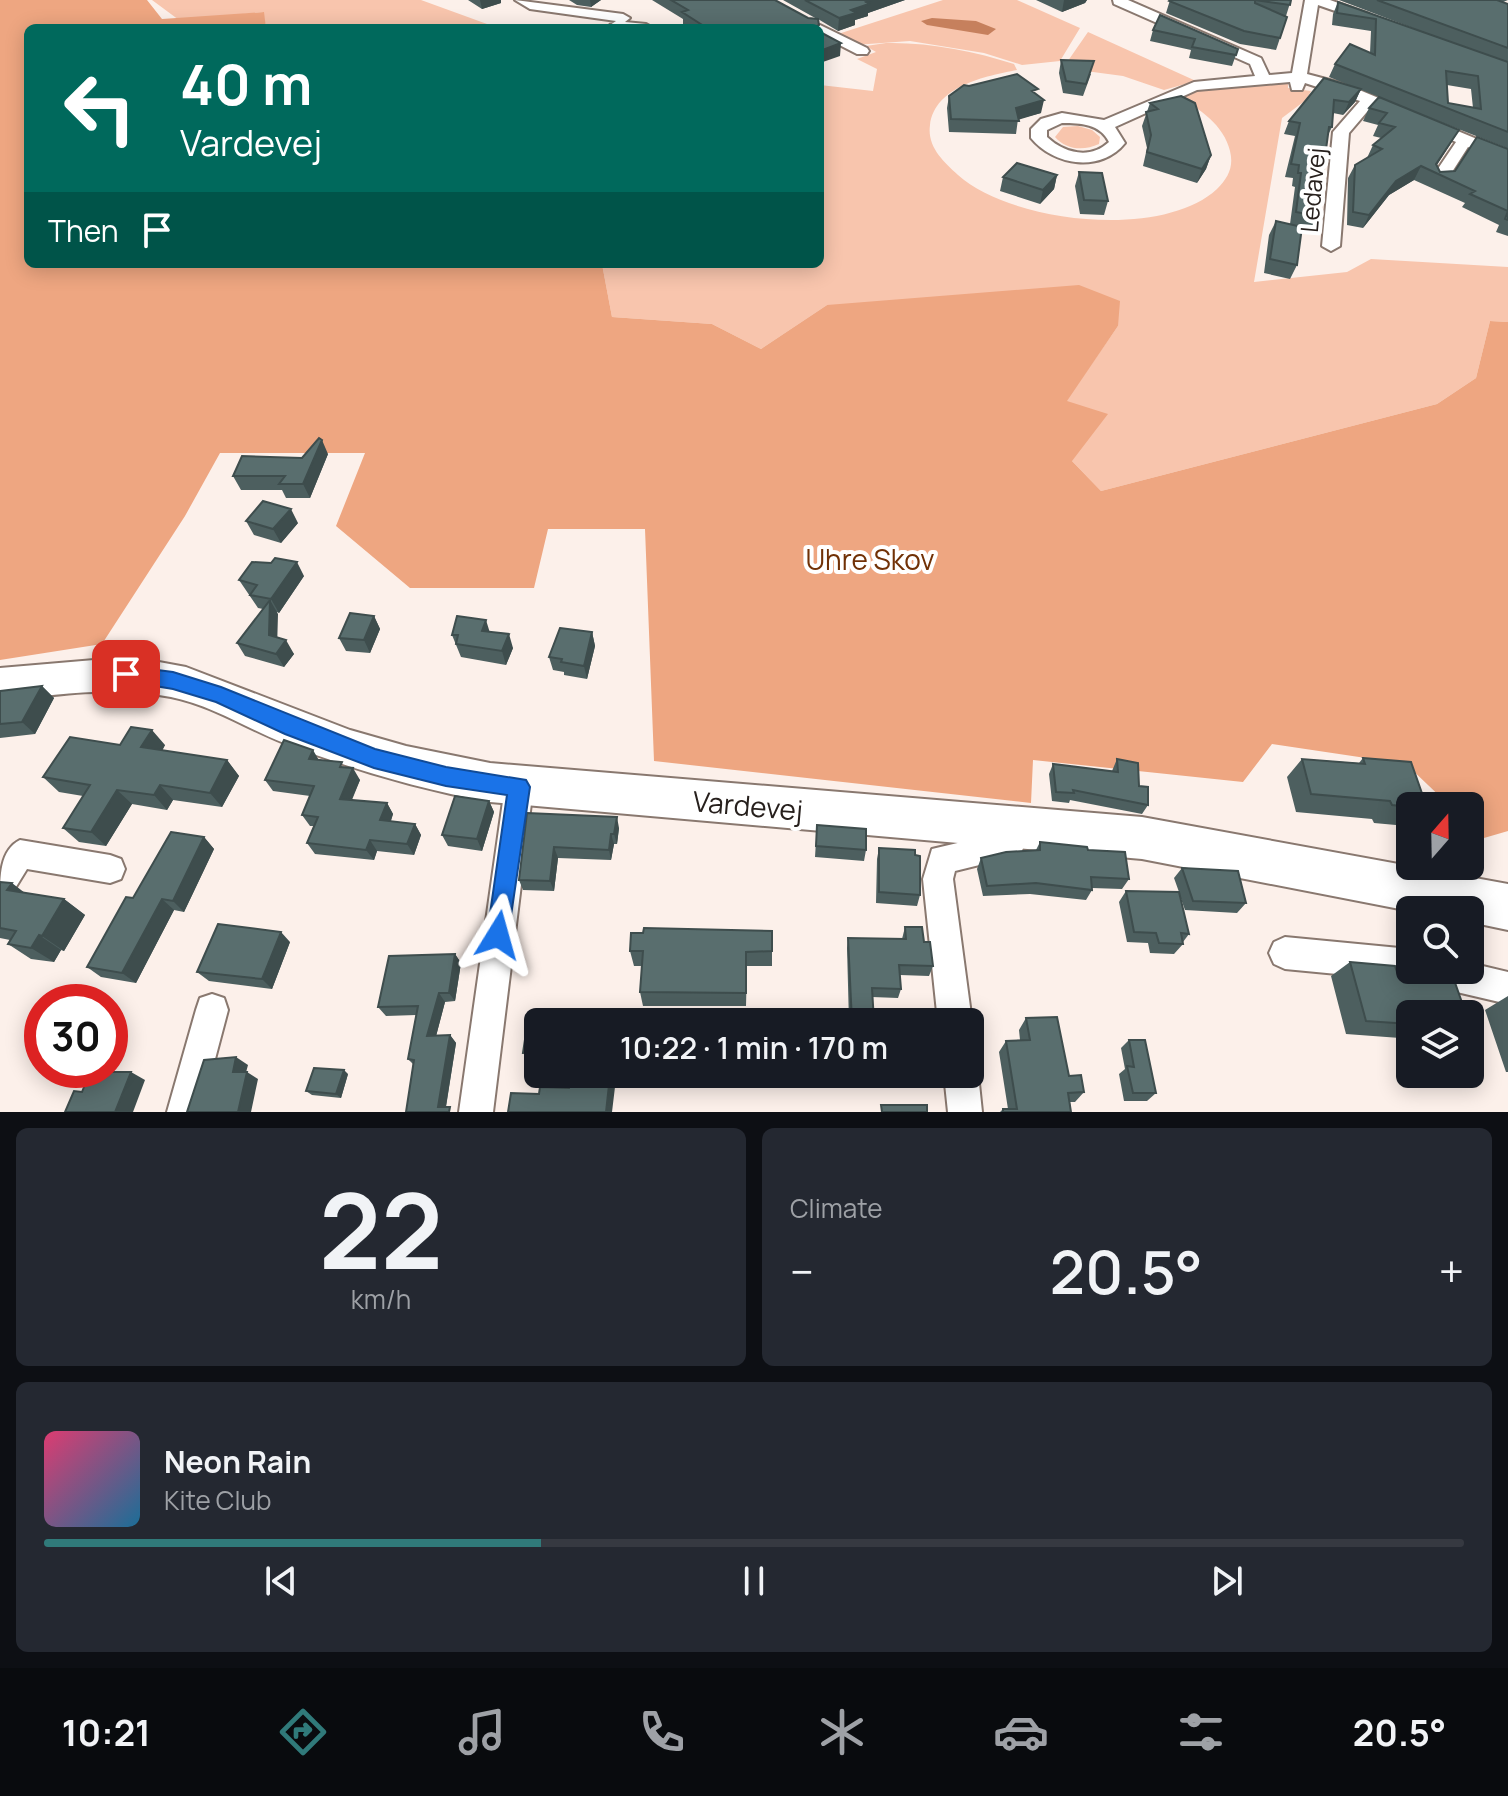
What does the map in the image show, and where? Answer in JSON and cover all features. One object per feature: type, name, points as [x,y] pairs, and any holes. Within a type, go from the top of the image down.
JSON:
[{"type":"street","points":[[522,0],[530,5],[622,20]]},
{"type":"street","points":[[1298,82],[1315,0],[1378,23]]},
{"type":"street","points":[[1119,1],[1256,61],[1264,80]]},
{"type":"street","points":[[824,31],[862,51]]},
{"type":"street","points":[[1103,126],[1194,86],[1264,80],[1298,82],[1340,87],[1508,158]]},
{"type":"street","name":"Ledavej","points":[[1331,246],[1341,132],[1369,100]]},
{"type":"street","points":[[1439,179],[1465,140]]},
{"type":"street","name":"Vardevej","points":[[0,685],[71,675],[126,674],[173,680],[221,696],[293,728],[374,758],[446,776],[519,787],[1142,838],[1508,907]]},
{"type":"street","points":[[476,1112],[519,787]]},
{"type":"street","points":[[953,1008],[938,879],[943,859],[1010,845],[1018,826]]},
{"type":"street","points":[[0,885],[20,854],[110,869]]},
{"type":"street","points":[[1285,953],[1396,964]]},
{"type":"street","points":[[1484,982],[1508,988]]},
{"type":"street","points":[[184,1112],[212,1010]]},
{"type":"street","points":[[962,1088],[965,1112]]},
{"type":"shaded area","points":[[152,0],[421,0],[487,24],[265,24],[263,12],[179,20]]},
{"type":"shaded area","points":[[943,0],[1017,0],[1080,28],[1060,61],[1022,65],[984,53],[910,41],[854,45],[835,35]]},
{"type":"shaded area","points":[[932,18],[976,21],[996,29],[988,35],[927,25],[921,21]]},
{"type":"shaded area","points":[[1088,32],[1196,81],[1164,90],[1123,76],[1063,68]]},
{"type":"shaded area","points":[[886,43],[951,48],[1014,64],[1017,70],[964,85],[941,101],[930,125],[934,147],[958,175],[982,191],[1014,205],[1087,219],[1125,220],[1161,215],[1192,205],[1224,181],[1231,167],[1231,157],[1222,133],[1202,112],[1176,96],[1193,90],[1288,81],[1288,88],[1311,91],[1306,100],[1282,118],[1254,282],[1347,272],[1371,259],[1508,267],[1508,322],[1490,321],[1476,378],[1437,404],[1101,491],[1072,461],[1066,401],[1118,326],[827,305],[761,349],[712,324],[612,317],[603,268],[824,268],[824,85],[873,91],[877,69],[857,59],[876,52],[866,46]]},
{"type":"shaded area","points":[[1078,126],[1092,130],[1100,137],[1099,144],[1076,148],[1064,145],[1055,137],[1063,127]]},
{"type":"green space","name":"Uhre Skov","points":[[0,0],[147,0],[162,19],[264,12],[266,24],[24,24],[24,268],[603,268],[612,317],[712,324],[761,349],[827,305],[1079,285],[1120,301],[1118,326],[1067,401],[1108,414],[1072,461],[1101,491],[1437,404],[1476,378],[1490,321],[1508,322],[1508,831],[1484,838],[1484,792],[1435,792],[1406,764],[1272,744],[1243,782],[1033,760],[1031,803],[654,761],[645,529],[548,529],[534,588],[410,588],[336,526],[365,453],[220,453],[185,516],[102,644],[0,660]]},
{"type":"building","points":[[671,0],[775,0],[808,18],[818,19],[819,24],[701,24],[682,12],[688,10]]},
{"type":"building","points":[[805,0],[872,0],[851,10],[856,13],[839,18]]},
{"type":"building","points":[[1170,0],[1255,0],[1255,3],[1287,17],[1280,38],[1244,31]]},
{"type":"building","points":[[1255,0],[1291,0],[1290,5]]},
{"type":"building","points":[[1377,0],[1497,0],[1508,4],[1508,48]]},
{"type":"building","points":[[1338,2],[1508,62],[1508,132],[1335,64],[1350,44],[1375,55],[1376,19],[1337,13]],"holes":[[[1446,71],[1478,76],[1481,109],[1448,103]]]},
{"type":"building","points":[[1160,15],[1238,49],[1236,55],[1192,47],[1195,39],[1153,30]]},
{"type":"building","points":[[824,34],[841,43],[824,49]]},
{"type":"building","points":[[1061,60],[1094,61],[1086,84],[1066,81]]},
{"type":"building","points":[[1017,74],[1038,89],[1032,91],[1044,100],[1016,108],[1019,121],[951,119],[949,96],[964,85]]},
{"type":"building","points":[[1324,78],[1361,89],[1349,102],[1334,100],[1317,216],[1296,212],[1301,173],[1298,173],[1299,165],[1291,164],[1300,123],[1289,121]]},
{"type":"building","points":[[1181,96],[1195,103],[1211,155],[1202,169],[1147,152],[1151,135],[1146,112],[1158,109],[1150,103]]},
{"type":"building","points":[[1379,97],[1459,130],[1436,164],[1440,172],[1455,171],[1477,137],[1508,149],[1508,211],[1470,194],[1475,191],[1421,166],[1396,181],[1369,215],[1353,212],[1355,165],[1382,149],[1373,145],[1395,127],[1379,123],[1387,113],[1369,108]]},
{"type":"building","points":[[1017,163],[1057,175],[1043,190],[1003,177]]},
{"type":"building","points":[[1079,172],[1102,173],[1108,201],[1084,200]]},
{"type":"building","points":[[1276,221],[1302,227],[1297,265],[1270,259]]},
{"type":"building","points":[[319,438],[322,440],[303,484],[279,484],[285,476],[233,476],[242,456],[302,458]]},
{"type":"building","points":[[263,501],[291,509],[273,529],[246,521]]},
{"type":"building","points":[[275,558],[297,562],[271,599],[250,595],[257,585],[239,580],[252,562],[271,563]]},
{"type":"building","points":[[270,600],[269,635],[286,640],[276,654],[237,643]]},
{"type":"building","points":[[350,613],[374,616],[364,640],[339,638]]},
{"type":"building","points":[[457,616],[486,620],[482,631],[509,634],[502,651],[456,644],[458,635],[452,635]]},
{"type":"building","points":[[560,628],[592,632],[584,666],[549,657]]},
{"type":"building","points":[[42,686],[22,722],[0,724],[0,691]]},
{"type":"building","points":[[131,727],[152,730],[141,747],[227,760],[210,793],[160,785],[154,795],[117,790],[91,832],[63,828],[90,785],[43,777],[70,737],[120,745]]},
{"type":"building","points":[[284,740],[313,750],[309,759],[342,762],[340,767],[353,768],[340,799],[387,803],[380,820],[415,824],[407,844],[370,840],[366,850],[307,843],[318,817],[302,815],[314,786],[265,780]]},
{"type":"building","points":[[1363,758],[1411,762],[1422,792],[1396,792],[1396,805],[1390,801],[1311,794],[1302,759],[1365,764]]},
{"type":"building","points":[[1117,759],[1138,763],[1139,786],[1148,787],[1148,805],[1073,790],[1074,793],[1056,792],[1053,764],[1118,772]]},
{"type":"building","points":[[455,796],[489,801],[477,839],[442,835]]},
{"type":"building","points":[[527,813],[617,817],[609,850],[554,847],[550,881],[519,880]]},
{"type":"building","points":[[817,825],[866,829],[866,850],[816,846]]},
{"type":"building","points":[[171,832],[204,837],[173,901],[162,899],[122,973],[87,967],[126,897],[133,898]]},
{"type":"building","points":[[1040,842],[1125,852],[1129,879],[1091,877],[1092,890],[1036,883],[987,886],[981,858],[1006,852],[1040,850]]},
{"type":"building","points":[[879,848],[915,850],[915,855],[920,856],[920,895],[879,892]]},
{"type":"building","points":[[1182,868],[1238,871],[1246,903],[1193,901]]},
{"type":"building","points":[[0,882],[12,883],[7,890],[64,899],[42,936],[39,935],[31,948],[8,944],[16,931],[0,928]]},
{"type":"building","points":[[1126,891],[1179,892],[1189,934],[1181,933],[1183,944],[1159,943],[1156,933],[1134,932]]},
{"type":"building","points":[[218,924],[281,932],[262,979],[197,972]]},
{"type":"building","points":[[905,927],[922,927],[924,942],[930,942],[933,966],[899,965],[901,989],[872,988],[873,1008],[851,1008],[848,938],[906,939]]},
{"type":"building","points":[[644,928],[772,931],[772,951],[746,952],[746,993],[640,992],[643,951],[630,951],[631,933],[643,933]]},
{"type":"building","points":[[455,954],[449,993],[439,993],[427,1036],[450,1035],[438,1107],[450,1107],[449,1112],[406,1112],[414,1060],[408,1059],[418,1006],[378,1007],[389,956]]},
{"type":"building","points":[[1350,962],[1395,966],[1396,984],[1455,984],[1461,1000],[1396,1000],[1396,1023],[1366,1021]]},
{"type":"building","points":[[1057,1017],[1069,1076],[1081,1075],[1084,1092],[1068,1093],[1071,1112],[1003,1112],[1003,1109],[1017,1109],[1006,1041],[1030,1040],[1026,1018]]},
{"type":"building","points":[[1129,1040],[1145,1040],[1156,1093],[1133,1093],[1127,1066],[1134,1067]]},
{"type":"building","points":[[236,1057],[233,1072],[247,1072],[238,1112],[187,1112],[204,1060]]},
{"type":"building","points":[[314,1068],[344,1070],[336,1094],[306,1091]]},
{"type":"building","points":[[84,1088],[125,1088],[115,1112],[65,1112],[74,1091],[82,1092]]},
{"type":"building","points":[[540,1088],[609,1088],[606,1112],[508,1112],[511,1093],[539,1094]]},
{"type":"building","points":[[881,1105],[927,1105],[927,1112],[882,1112]]},
{"type":"route","points":[[126,674],[173,680],[221,696],[293,728],[374,758],[446,776],[519,787],[498,935]]}]
